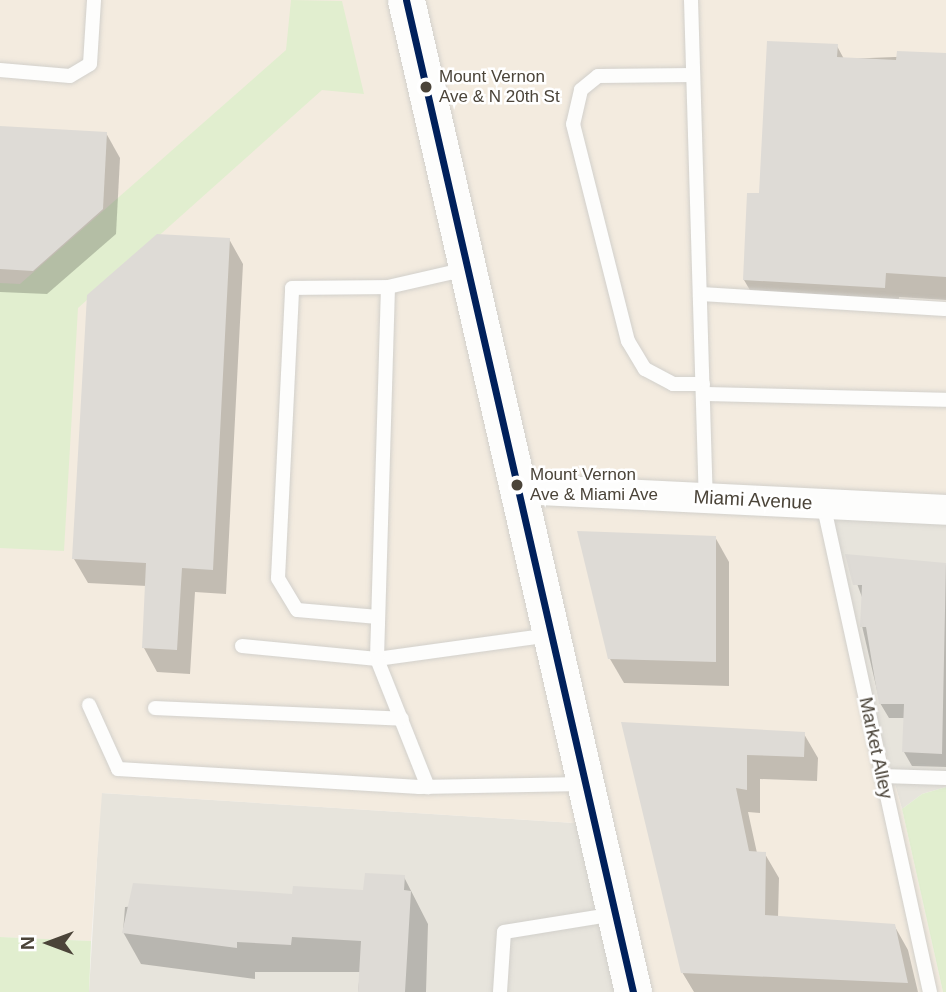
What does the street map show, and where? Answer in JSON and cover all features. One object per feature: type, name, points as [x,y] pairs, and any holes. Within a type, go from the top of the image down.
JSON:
[{"type":"street","points":[[406,0],[633,992]]},
{"type":"street","name":"Miami Avenue","points":[[519,489],[946,510]]},
{"type":"lane","points":[[0,70],[71,76],[90,64],[94,0]]},
{"type":"lane","points":[[691,0],[706,498]]},
{"type":"lane","points":[[693,75],[598,76],[581,90],[573,124],[628,341],[645,369],[673,384],[703,389],[946,400]]},
{"type":"lane","points":[[378,617],[297,610],[278,578],[292,288],[388,287],[468,269]]},
{"type":"lane","points":[[388,287],[377,659],[428,786]]},
{"type":"lane","points":[[700,294],[946,309]]},
{"type":"lane","name":"Market Alley","points":[[823,503],[930,992]]},
{"type":"lane","points":[[242,646],[377,659],[552,635]]},
{"type":"lane","points":[[89,705],[118,769],[428,786],[586,784]]},
{"type":"lane","points":[[155,708],[401,719]]},
{"type":"lane","points":[[882,776],[946,778]]},
{"type":"lane","points":[[500,992],[504,932],[615,914]]},
{"type":"shaded area","points":[[0,0],[946,0],[946,504],[814,497],[902,809],[943,992],[628,992],[590,824],[102,793],[91,941],[0,937]]},
{"type":"shaded area","points":[[814,496],[946,504],[946,787],[922,794],[902,809]]},
{"type":"shaded area","points":[[101,793],[590,824],[628,992],[89,992]]},
{"type":"green space","points":[[291,0],[342,1],[364,94],[322,90],[78,308],[64,551],[0,548],[0,283],[20,284],[286,50]]},
{"type":"green space","points":[[946,787],[946,992],[943,992],[902,809],[922,794]]},
{"type":"green space","points":[[0,937],[91,941],[89,992],[0,992]]},
{"type":"building","points":[[767,41],[838,44],[837,57],[896,60],[897,51],[946,53],[946,277],[886,273],[885,288],[743,280],[747,193],[759,193]]},
{"type":"building","points":[[0,126],[107,132],[103,209],[33,271],[0,269]]},
{"type":"building","points":[[157,234],[230,238],[213,570],[182,568],[177,650],[142,648],[146,563],[72,559],[87,295]]},
{"type":"building","points":[[577,531],[716,536],[716,662],[608,659]]},
{"type":"building","points":[[845,554],[946,563],[942,754],[902,752],[904,704],[879,704],[866,627],[860,627],[862,585],[853,585]]},
{"type":"building","points":[[621,722],[805,732],[804,757],[747,755],[747,790],[736,788],[749,851],[766,852],[765,915],[895,924],[908,983],[681,973]]},
{"type":"building","points":[[365,873],[405,875],[404,890],[411,891],[405,992],[358,992],[361,941],[292,937],[291,945],[237,942],[237,948],[122,933],[133,883],[292,894],[293,886],[363,890]]},
{"type":"transit line","points":[[406,0],[633,992]]},
{"type":"place","name":"Mount Vernon Ave & N 20th St","points":[[426,87]]},
{"type":"place","name":"Mount Vernon Ave & Miami Ave","points":[[517,485]]}]
